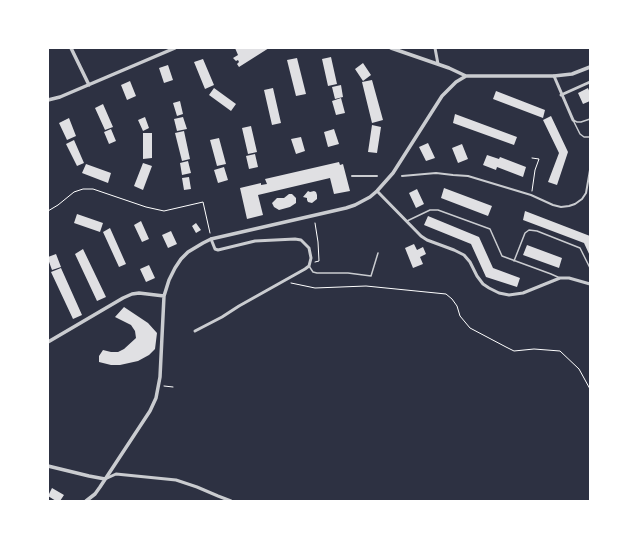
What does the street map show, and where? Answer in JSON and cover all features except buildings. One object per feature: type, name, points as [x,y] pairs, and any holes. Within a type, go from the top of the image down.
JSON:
[{"type":"street","points":[[71,48],[89,85]]},
{"type":"street","points":[[48,100],[60,97],[175,48]]},
{"type":"street","points":[[390,48],[449,68],[466,76],[554,76],[572,74],[590,67]]},
{"type":"street","points":[[435,48],[438,64]]},
{"type":"street","points":[[86,501],[95,494],[113,468],[150,411],[156,398],[160,377],[164,296],[169,280],[175,268],[182,259],[196,247],[211,239],[346,208],[370,198],[394,173],[442,96],[456,82],[466,76]]},
{"type":"street","points":[[554,76],[573,120]]},
{"type":"street","points":[[561,95],[590,82]]},
{"type":"street","points":[[402,176],[436,173],[468,176],[531,196],[553,205],[569,206],[582,199],[586,193],[590,170]]},
{"type":"street","points":[[352,176],[377,176]]},
{"type":"street","points":[[377,191],[421,236],[427,240],[464,255],[483,284],[498,293],[509,295],[523,293],[560,278],[569,278],[590,284]]},
{"type":"street","points":[[195,331],[305,269],[309,266],[311,258],[309,248],[301,240],[255,241],[218,250],[215,249],[211,239]]},
{"type":"street","points":[[48,342],[132,294],[139,293],[164,296]]},
{"type":"street","points":[[48,466],[105,479],[116,474],[176,480],[230,501]]},
{"type":"lane","points":[[573,120],[576,122],[581,122],[590,119]]},
{"type":"lane","points":[[573,120],[580,134],[584,138],[590,137]]},
{"type":"lane","points":[[406,221],[430,210],[438,210],[490,230],[502,256],[560,278]]},
{"type":"lane","points":[[514,261],[525,233],[529,230],[537,231],[580,248],[590,268]]},
{"type":"lane","points":[[309,266],[313,272],[317,273],[348,273],[371,276],[378,253]]},
{"type":"path","points":[[531,196],[535,170],[539,159],[532,158]]},
{"type":"path","points":[[48,211],[74,192],[93,189],[164,211],[203,202],[210,233]]},
{"type":"path","points":[[315,224],[319,261]]},
{"type":"path","points":[[284,281],[315,288],[366,286],[446,294],[457,306],[460,316],[470,328],[514,351],[534,349],[560,351],[579,369],[590,389]]},
{"type":"path","points":[[164,386],[172,387]]}]
